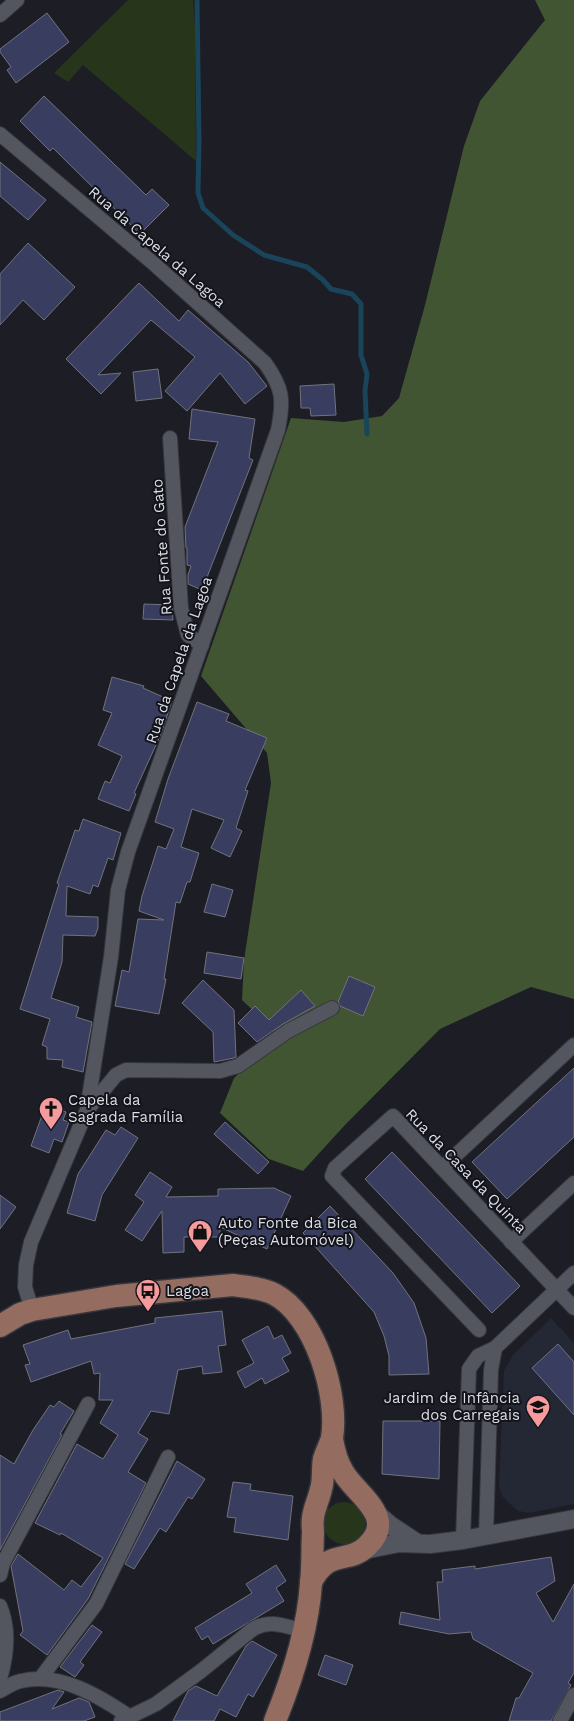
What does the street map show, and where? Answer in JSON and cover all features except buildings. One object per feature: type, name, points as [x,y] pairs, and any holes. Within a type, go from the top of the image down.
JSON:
[{"type":"main road","points":[[0,1326],[20,1314],[32,1310],[116,1296],[233,1285],[253,1287],[274,1294],[286,1302],[296,1313],[311,1336],[325,1367],[332,1403],[332,1439],[336,1457],[342,1471],[368,1503],[378,1522],[376,1533],[371,1542],[354,1553],[327,1562],[311,1582]]},
{"type":"main road","points":[[275,1721],[286,1694],[304,1630],[311,1582],[314,1520],[322,1488],[324,1461],[332,1439]]},
{"type":"main road","points":[[354,1553],[333,1554],[324,1548],[317,1540],[314,1520],[321,1500],[330,1494],[352,1491],[368,1503]]},
{"type":"main road","points":[[264,1721],[295,1659]]},
{"type":"street","points":[[0,15],[17,0]]},
{"type":"street","name":"Rua da Capela da Lagoa","points":[[0,134],[153,263],[258,356],[276,379],[282,405],[278,430],[128,852],[118,890],[111,956],[87,1110],[31,1242],[26,1265],[24,1287],[32,1310]]},
{"type":"street","name":"Rua Fonte do Gato","points":[[170,438],[181,608],[188,635],[202,645]]},
{"type":"street","points":[[87,1110],[116,1075],[126,1070],[220,1071],[238,1066],[288,1031],[332,1008]]},
{"type":"street","points":[[442,1168],[574,1045]]},
{"type":"street","name":"Rua da Casa da Quinta","points":[[479,1330],[332,1176],[336,1168],[393,1116],[574,1308]]},
{"type":"street","points":[[511,1242],[574,1182]]},
{"type":"street","points":[[463,1540],[469,1369],[478,1356],[495,1348],[574,1274]]},
{"type":"street","points":[[486,1536],[491,1370],[495,1348]]},
{"type":"street","points":[[468,1398],[490,1400]]},
{"type":"street","points":[[0,1575],[3,1563],[88,1404]]},
{"type":"street","points":[[40,1679],[96,1604],[168,1457]]},
{"type":"street","points":[[368,1503],[398,1531],[418,1543]]},
{"type":"street","points":[[354,1553],[399,1543],[430,1544],[463,1540],[574,1519]]},
{"type":"street","points":[[0,1606],[5,1619],[6,1657],[0,1679]]},
{"type":"street","points":[[0,1691],[20,1681],[40,1679],[72,1685],[107,1702],[125,1719],[156,1704],[262,1624],[271,1623],[304,1630]]},
{"type":"street","points":[[560,1721],[574,1695]]},
{"type":"shaded area","name":"Jardim de Infância dos Carregais","points":[[551,1318],[574,1343],[574,1504],[529,1513],[518,1511],[510,1504],[502,1496],[499,1485],[504,1371],[513,1355]]},
{"type":"green space","points":[[128,0],[193,0],[196,161],[83,65],[68,82],[54,73]]},
{"type":"green space","points":[[535,0],[574,0],[574,999],[531,987],[440,1029],[344,1126],[303,1171],[269,1159],[220,1113],[234,1078],[280,1036],[242,1000],[244,960],[271,783],[267,753],[201,676],[291,418],[344,422],[382,416],[399,398],[425,305],[464,146],[480,101],[545,20]]},
{"type":"green space","points":[[348,1502],[356,1505],[362,1511],[365,1523],[362,1535],[356,1541],[340,1544],[332,1541],[326,1535],[323,1519],[326,1511],[332,1505]]},
{"type":"waterway","points":[[197,0],[198,193],[203,208],[233,235],[264,255],[307,267],[331,289],[352,294],[361,304],[361,355],[367,374],[365,391],[367,434]]},
{"type":"place","name":"Capela da Sagrada Família","points":[[51,1130]]},
{"type":"place","name":"Auto Fonte da Bica (Peças Automóvel)","points":[[200,1253]]},
{"type":"place","name":"Lagoa","points":[[148,1312]]},
{"type":"place","name":"Jardim de Infância dos Carregais","points":[[538,1428]]}]
